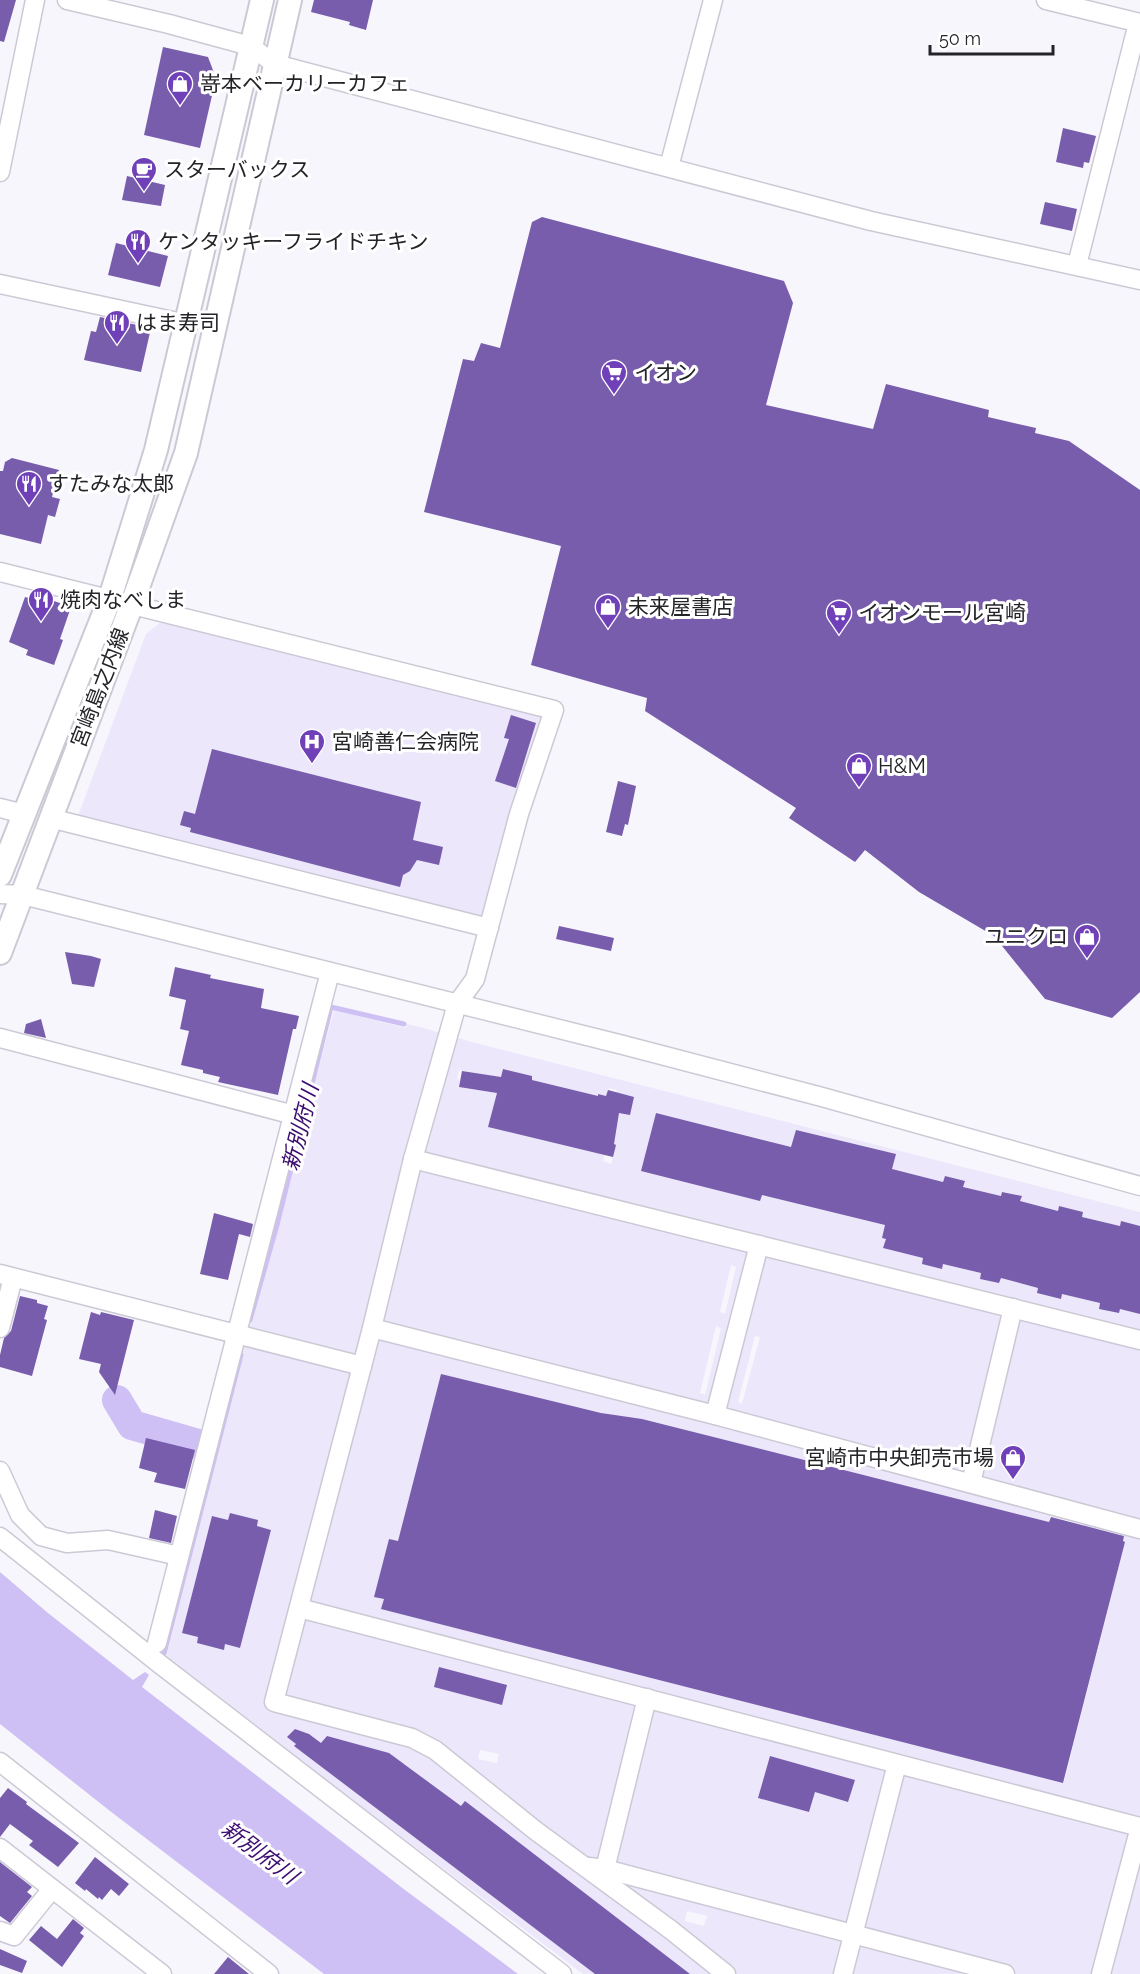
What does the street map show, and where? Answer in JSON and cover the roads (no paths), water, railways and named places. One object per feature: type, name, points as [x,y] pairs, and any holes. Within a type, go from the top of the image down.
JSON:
[{"type":"main road","name":"宮崎島之内線","points":[[0,875],[110,598],[156,450],[262,0]]},
{"type":"main road","name":"宮崎島之内線","points":[[0,953],[132,604],[186,453],[290,0]]},
{"type":"street","points":[[0,172],[35,0]]},
{"type":"street","points":[[67,0],[250,46],[275,64],[871,221],[1140,280]]},
{"type":"street","points":[[669,167],[713,0]]},
{"type":"street","points":[[1047,0],[1139,23],[1077,265]]},
{"type":"street","points":[[0,284],[187,324]]},
{"type":"street","points":[[0,572],[554,710],[519,814],[475,979],[457,1004],[413,1159],[372,1328],[274,1702],[412,1738],[435,1750],[537,1831],[671,1930],[726,1974]]},
{"type":"street","points":[[0,808],[24,814]]},
{"type":"street","points":[[50,818],[489,928]]},
{"type":"street","points":[[0,894],[22,895],[623,1045],[832,1100],[1140,1186]]},
{"type":"street","points":[[157,1642],[330,972]]},
{"type":"street","points":[[0,1038],[294,1115]]},
{"type":"street","points":[[413,1159],[1140,1340]]},
{"type":"street","points":[[715,1415],[759,1245]]},
{"type":"street","points":[[0,1328],[6,1276],[362,1366]]},
{"type":"street","points":[[971,1483],[1013,1308]]},
{"type":"street","points":[[372,1328],[715,1415],[1140,1529]]},
{"type":"street","points":[[0,1471],[21,1515],[41,1536],[66,1543],[108,1540],[179,1556]]},
{"type":"street","points":[[0,1538],[562,1974]]},
{"type":"street","points":[[299,1608],[1140,1827],[1101,1974]]},
{"type":"street","points":[[605,1869],[647,1698]]},
{"type":"street","points":[[0,1762],[269,1974]]},
{"type":"street","points":[[843,1974],[897,1764]]},
{"type":"street","points":[[0,1848],[162,1974]]},
{"type":"street","points":[[586,1867],[605,1869],[1005,1974]]},
{"type":"street","points":[[0,1931],[14,1936],[52,1889]]},
{"type":"water","points":[[0,1572],[133,1680],[145,1672],[149,1675],[142,1687],[518,1974],[324,1974],[110,1811],[0,1724]]},
{"type":"waterway","name":"新別府川","points":[[250,1320],[277,1225],[331,1007],[404,1024]]},
{"type":"waterway","name":"新別府川","points":[[164,1654],[241,1355]]},
{"type":"waterway","name":"新別府川","points":[[117,1400],[132,1425],[198,1444]]},
{"type":"place","name":"嵜本ベーカリーカフェ","points":[[180,107]]},
{"type":"place","name":"スターバックス","points":[[144,193]]},
{"type":"place","name":"ケンタッキーフライドチキン","points":[[138,265]]},
{"type":"place","name":"はま寿司","points":[[117,346]]},
{"type":"place","name":"イオン","points":[[614,396]]},
{"type":"place","name":"すたみな太郎","points":[[29,507]]},
{"type":"place","name":"焼肉なべしま","points":[[41,623]]},
{"type":"place","name":"未来屋書店","points":[[608,630]]},
{"type":"place","name":"イオンモール宮崎","points":[[839,636]]},
{"type":"place","name":"宮崎善仁会病院","points":[[312,765]]},
{"type":"place","name":"H&M","points":[[859,789]]},
{"type":"place","name":"ユニクロ","points":[[1087,960]]},
{"type":"place","name":"宮崎市中央卸売市場","points":[[1013,1481]]}]
